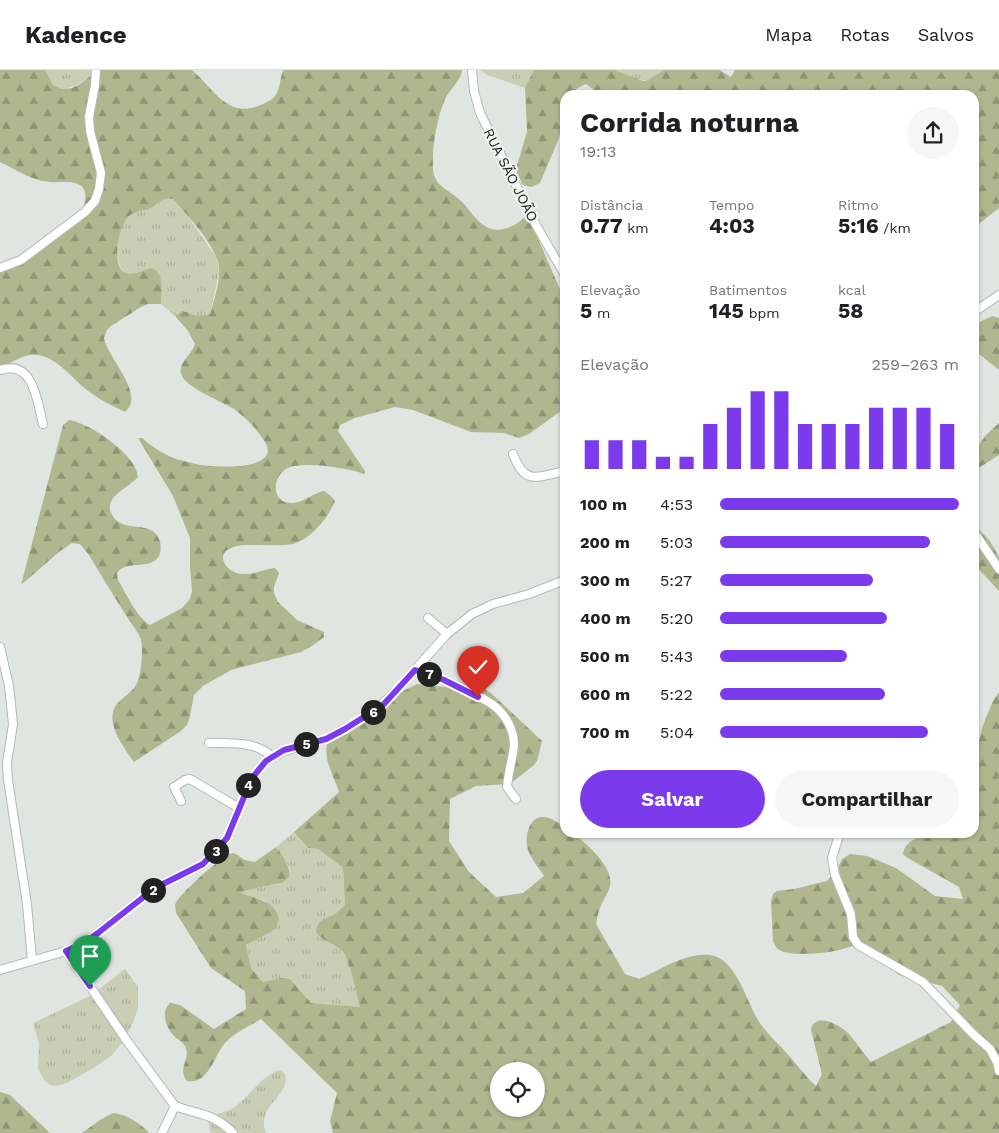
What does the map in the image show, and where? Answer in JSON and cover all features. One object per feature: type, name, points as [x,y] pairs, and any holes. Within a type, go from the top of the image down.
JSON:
[{"type":"street","points":[[0,268],[21,260],[85,212],[95,201],[101,173],[88,117],[95,85],[96,70]]},
{"type":"street","name":"RUA SÃO JOÃO","points":[[472,70],[474,90],[480,113],[536,225],[560,266]]},
{"type":"street","points":[[979,309],[999,296]]},
{"type":"street","points":[[0,370],[8,367],[18,368],[25,372],[36,397],[43,424]]},
{"type":"street","points":[[512,454],[519,469],[525,475],[540,477],[560,472]]},
{"type":"street","points":[[979,539],[999,569]]},
{"type":"street","points":[[0,970],[66,951],[86,942],[155,888],[203,864],[227,838],[252,778],[259,768],[272,756],[284,750],[326,739],[383,705],[447,634],[463,620],[485,607],[529,594],[560,582]]},
{"type":"street","points":[[428,618],[447,634]]},
{"type":"street","points":[[0,647],[9,686],[13,724],[4,780],[27,904],[32,960]]},
{"type":"street","points":[[415,670],[444,680],[494,705],[505,717],[510,725],[514,744],[507,787],[516,799]]},
{"type":"street","points":[[0,689],[9,686]]},
{"type":"street","points":[[209,743],[230,743],[260,748],[272,756]]},
{"type":"street","points":[[180,800],[174,787],[185,780],[190,780],[239,808]]},
{"type":"street","points":[[838,838],[832,858],[835,875],[851,914],[853,937],[858,945],[923,982],[990,1049],[997,1062],[999,1071]]},
{"type":"street","points":[[66,951],[175,1106],[214,1118],[222,1122],[233,1133]]},
{"type":"street","points":[[162,1133],[175,1106]]},
{"type":"green space","points":[[0,70],[45,70],[53,85],[62,89],[72,88],[80,84],[98,70],[192,70],[229,105],[247,109],[268,102],[275,96],[283,70],[462,70],[460,78],[445,99],[437,124],[433,159],[436,179],[438,183],[460,200],[478,221],[486,227],[498,230],[509,227],[525,217],[530,220],[560,289],[560,412],[529,434],[519,438],[504,433],[471,432],[413,410],[395,407],[355,418],[340,425],[338,431],[365,471],[364,474],[314,465],[295,466],[282,472],[276,483],[277,494],[280,499],[285,502],[296,503],[324,491],[335,501],[328,514],[312,533],[300,541],[284,545],[237,546],[226,551],[223,555],[224,563],[227,567],[242,574],[275,568],[279,573],[274,587],[274,593],[278,602],[297,620],[324,632],[324,637],[301,652],[231,670],[203,686],[194,695],[187,725],[134,762],[116,734],[112,718],[117,704],[137,684],[142,658],[141,640],[89,555],[80,544],[72,543],[21,585],[63,425],[69,420],[78,422],[100,434],[121,450],[136,468],[138,477],[114,497],[110,504],[110,509],[117,521],[130,526],[151,530],[160,541],[160,553],[155,560],[150,563],[132,565],[121,569],[117,573],[118,580],[132,605],[145,622],[150,625],[182,608],[190,599],[192,591],[190,538],[173,496],[138,438],[142,438],[171,457],[197,464],[221,467],[253,464],[261,461],[266,456],[268,448],[257,431],[234,409],[197,389],[184,379],[181,374],[182,366],[195,344],[188,331],[175,316],[182,311],[198,316],[210,314],[218,285],[219,268],[213,250],[207,241],[173,199],[164,199],[150,209],[137,212],[128,217],[119,237],[117,255],[121,270],[132,274],[152,268],[161,279],[162,289],[161,304],[148,304],[141,307],[111,326],[104,338],[129,386],[130,405],[125,412],[91,393],[63,368],[47,358],[29,355],[0,366],[0,273],[17,263],[74,219],[82,210],[85,203],[85,195],[83,188],[77,183],[50,182],[36,179],[0,162]]},
{"type":"green space","points":[[45,70],[98,70],[76,85],[62,88],[55,86],[49,80]]},
{"type":"green space","points":[[479,70],[534,70],[525,88]]},
{"type":"green space","points":[[534,70],[615,70],[643,81],[664,70],[720,70],[731,77],[735,70],[999,70],[999,208],[979,224],[979,90],[594,90],[586,84],[575,90],[560,90],[560,134],[540,183],[531,187],[523,185],[517,174],[517,165],[527,132],[525,88]]},
{"type":"green space","points":[[615,70],[664,70],[651,79],[640,80]]},
{"type":"green space","points":[[167,198],[173,199],[187,215],[216,257],[219,272],[210,315],[198,316],[182,311],[175,316],[161,304],[161,282],[152,268],[132,274],[125,273],[118,261],[117,244],[125,221],[131,214],[151,208]]},
{"type":"green space","points":[[992,316],[999,318],[999,370],[979,354],[979,322]]},
{"type":"green space","points":[[999,423],[999,455],[979,468],[979,444]]},
{"type":"green space","points":[[979,529],[990,541],[999,557],[999,591],[979,569]]},
{"type":"green space","points":[[417,684],[465,689],[477,687],[483,688],[492,694],[542,741],[537,761],[510,784],[476,786],[450,799],[449,841],[469,872],[496,897],[523,893],[544,876],[528,850],[527,834],[531,823],[539,817],[558,822],[560,823],[560,838],[579,838],[598,856],[608,871],[610,886],[599,910],[596,924],[625,974],[639,979],[673,962],[691,956],[710,955],[719,958],[734,973],[763,1027],[816,1086],[822,1074],[811,1030],[813,1024],[817,1021],[828,1021],[845,1030],[871,1062],[951,1022],[960,1005],[942,986],[899,975],[862,944],[814,954],[797,954],[780,950],[773,941],[771,901],[773,894],[777,891],[827,881],[837,870],[842,859],[850,854],[867,856],[896,868],[935,896],[963,899],[959,887],[903,854],[906,846],[918,838],[979,838],[979,742],[990,707],[999,692],[999,1133],[333,1133],[330,1121],[337,1093],[261,1019],[227,1041],[222,1046],[211,1067],[201,1078],[195,1081],[187,1081],[183,1072],[186,1048],[172,1033],[165,1020],[165,1011],[170,1003],[180,1005],[214,1029],[246,1009],[245,991],[211,968],[176,913],[175,906],[190,886],[228,854],[234,853],[245,860],[255,862],[276,847],[289,869],[289,877],[282,883],[240,892],[269,904],[277,913],[279,919],[276,928],[271,932],[246,945],[251,968],[263,982],[281,978],[290,979],[311,1003],[360,1007],[344,953],[316,932],[320,921],[336,913],[345,905],[343,868],[318,849],[308,848],[294,832],[339,792],[329,767],[326,754],[328,742],[403,691]]},
{"type":"green space","points":[[294,832],[308,848],[318,849],[343,868],[345,905],[336,913],[320,921],[316,932],[344,953],[360,1007],[311,1003],[290,979],[281,978],[263,982],[251,968],[246,945],[271,932],[266,901],[239,892],[282,883],[290,870],[276,847]]},
{"type":"green space","points":[[125,969],[138,987],[138,1009],[122,1043],[111,1056],[95,1067],[67,1083],[56,1086],[50,1085],[44,1080],[38,1069],[39,1043],[33,1023],[90,996]]},
{"type":"green space","points":[[280,1070],[285,1074],[285,1082],[283,1089],[265,1115],[266,1133],[210,1133],[208,1119],[233,1108],[267,1076]]},
{"type":"green space","points":[[0,1092],[10,1095],[50,1133],[0,1133]]},
{"type":"green space","points":[[113,1113],[123,1115],[132,1120],[149,1133],[82,1133]]},
{"type":"route","points":[[90,986],[66,951],[86,942],[155,888],[203,864],[227,838],[252,778],[259,768],[272,756],[284,750],[326,739],[370,714],[383,705],[415,670],[444,680],[478,697]]}]
